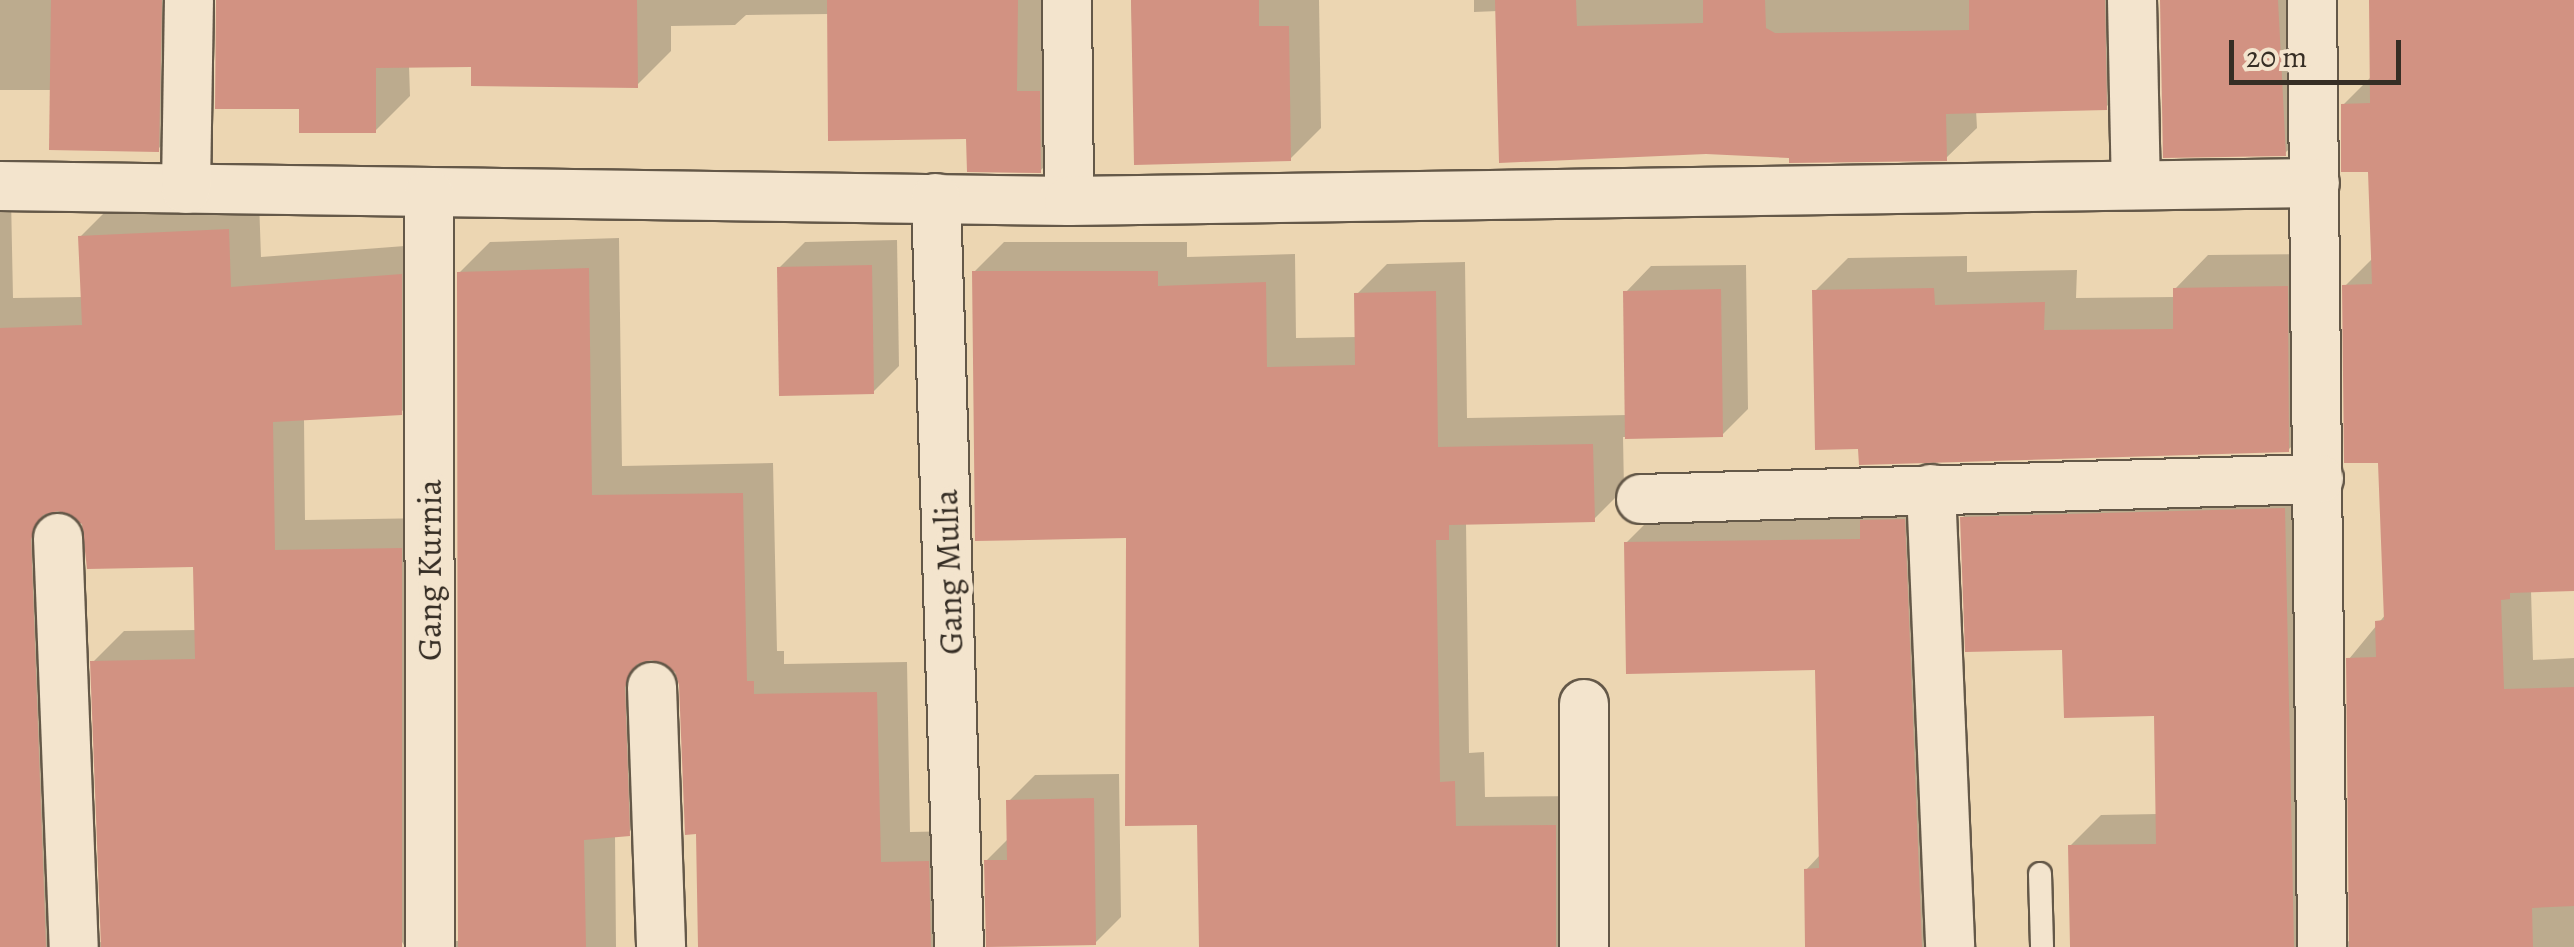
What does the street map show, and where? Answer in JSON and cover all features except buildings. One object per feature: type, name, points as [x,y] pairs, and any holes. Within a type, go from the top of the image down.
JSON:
[{"type":"street","points":[[187,178],[189,0]]},
{"type":"street","points":[[1066,0],[1068,201]]},
{"type":"street","points":[[2132,0],[2136,185]]},
{"type":"street","points":[[2312,0],[2322,947]]},
{"type":"street","points":[[0,164],[429,194],[1068,201],[2315,183]]},
{"type":"street","points":[[0,186],[187,178]]},
{"type":"street","name":"Gang Kurnia","points":[[429,194],[430,947]]},
{"type":"street","name":"Gang Mulia","points":[[936,198],[959,947]]},
{"type":"street","points":[[1641,499],[2318,479]]},
{"type":"street","points":[[1932,490],[1950,947]]},
{"type":"street","points":[[58,538],[74,947]]},
{"type":"street","points":[[652,687],[661,947]]},
{"type":"street","points":[[1584,704],[1584,947]]},
{"type":"lane","points":[[2040,874],[2042,947]]}]
